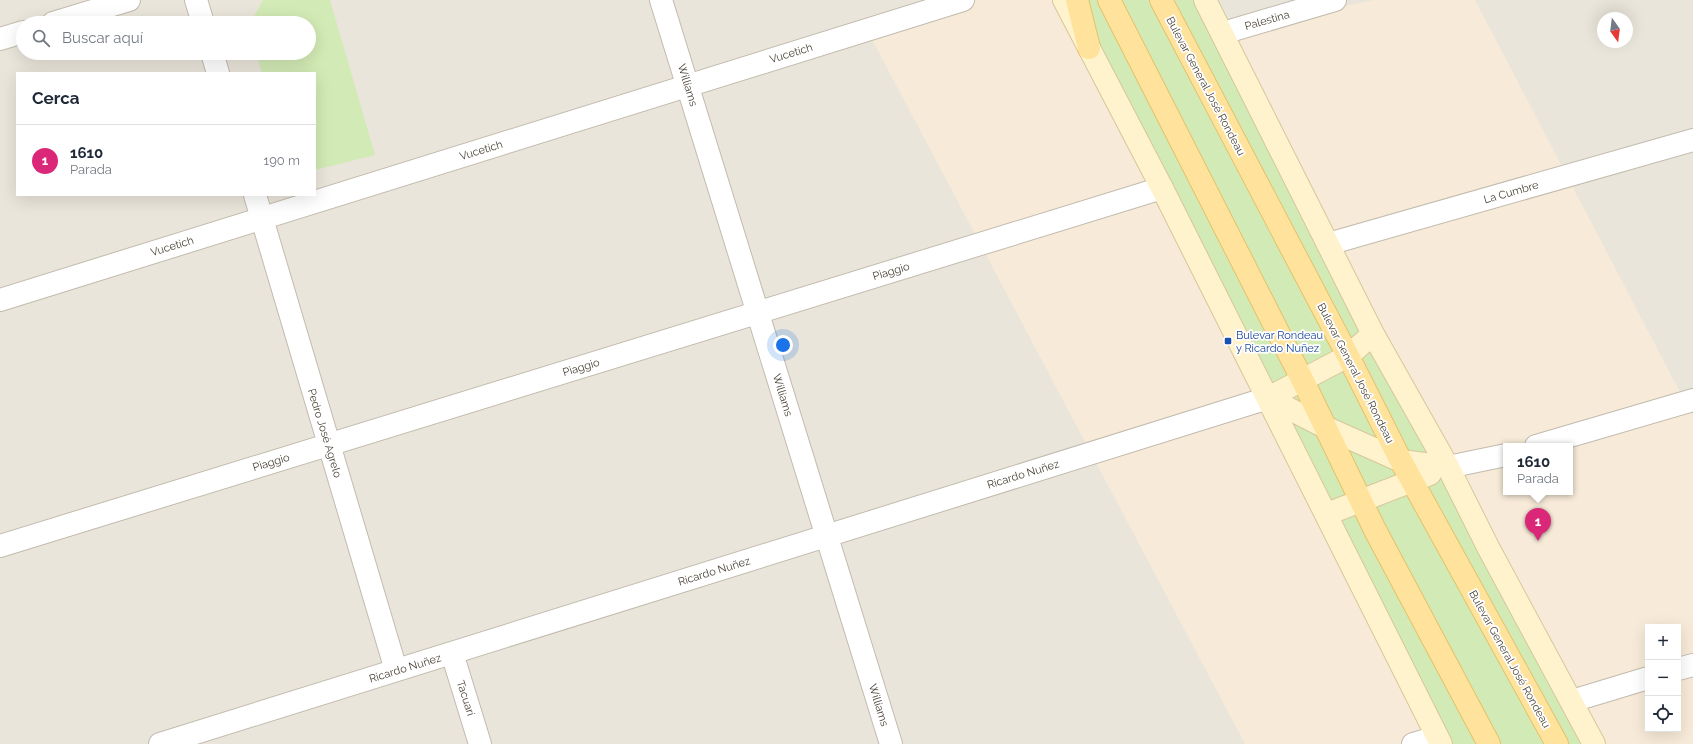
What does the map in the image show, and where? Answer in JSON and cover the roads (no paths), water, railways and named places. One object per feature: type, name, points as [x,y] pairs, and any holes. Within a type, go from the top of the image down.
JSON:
[{"type":"main road","points":[[1064,0],[1162,188],[1327,514],[1439,740]]},
{"type":"main road","points":[[1077,0],[1089,48]]},
{"type":"main road","points":[[1109,0],[1327,428],[1361,501],[1489,744]]},
{"type":"main road","name":"Bulevar General José Rondeau","points":[[1161,0],[1348,356],[1401,461],[1557,744]]},
{"type":"main road","points":[[1205,0],[1373,334],[1448,467],[1489,549],[1594,744]]},
{"type":"main road","points":[[1268,398],[1303,381],[1348,356],[1373,334]]},
{"type":"main road","points":[[1268,398],[1327,428],[1401,461],[1448,467]]},
{"type":"main road","points":[[1327,514],[1448,467]]},
{"type":"street","points":[[76,16],[129,0]]},
{"type":"street","points":[[196,0],[201,16]]},
{"type":"street","name":"Williams","points":[[661,0],[891,744]]},
{"type":"street","name":"Vucetich","points":[[0,300],[963,0]]},
{"type":"street","name":"Palestina","points":[[1222,32],[1335,0]]},
{"type":"street","points":[[0,39],[16,34]]},
{"type":"street","points":[[214,60],[218,72]]},
{"type":"street","name":"La Cumbre","points":[[1328,244],[1693,140]]},
{"type":"street","name":"Piaggio","points":[[0,546],[1162,188]]},
{"type":"street","name":"Pedro José Agrelo","points":[[255,196],[396,670]]},
{"type":"street","name":"Ricardo Nuñez","points":[[160,744],[1268,398]]},
{"type":"street","points":[[1546,443],[1693,400]]},
{"type":"street","points":[[1448,467],[1503,456]]},
{"type":"street","name":"Tacuarí","points":[[452,653],[480,744]]},
{"type":"street","points":[[1681,668],[1693,665]]},
{"type":"street","points":[[1572,701],[1645,679]]},
{"type":"street","points":[[1413,744],[1439,740]]},
{"type":"place","name":"Bulevar Rondeau y Ricardo Nuñez","points":[[1228,341]]},
{"type":"place","name":"1610","points":[[1538,541]]}]
